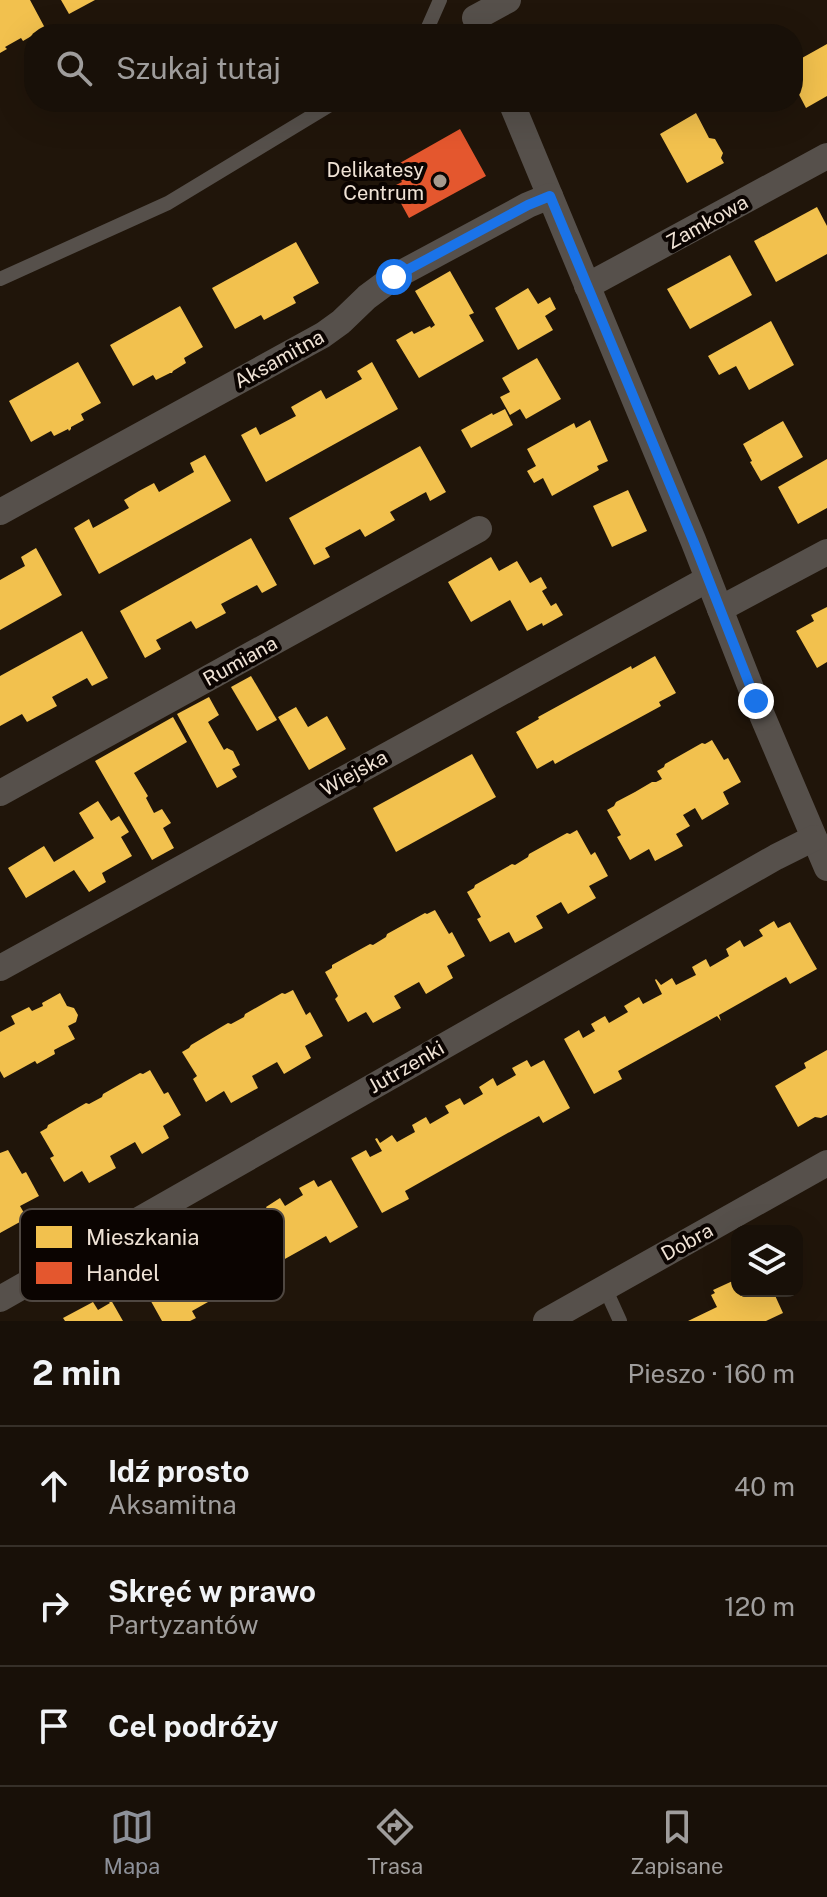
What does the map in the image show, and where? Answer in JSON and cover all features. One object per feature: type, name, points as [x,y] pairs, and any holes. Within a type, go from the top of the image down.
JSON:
[{"type":"street","points":[[475,17],[508,0]]},
{"type":"street","points":[[515,112],[827,868]]},
{"type":"street","name":"Zamkowa","points":[[587,286],[827,156]]},
{"type":"street","name":"Aksamitna","points":[[0,512],[323,335],[394,277],[550,196]]},
{"type":"street","name":"Rumiana","points":[[0,793],[479,529]]},
{"type":"street","points":[[720,609],[827,552]]},
{"type":"street","name":"Wiejska","points":[[0,968],[708,579]]},
{"type":"street","name":"Jutrzenki","points":[[158,1209],[762,864],[814,838]]},
{"type":"street","name":"Dobra","points":[[546,1321],[827,1163]]},
{"type":"street","name":"Jutrzenki","points":[[0,1299],[20,1288]]},
{"type":"lane","points":[[429,24],[440,0]]},
{"type":"lane","points":[[0,279],[168,203],[318,112]]},
{"type":"lane","points":[[605,1288],[620,1321]]},
{"type":"building: Mieszkania","points":[[0,0],[30,0],[43,24],[24,24],[24,40],[21,38],[0,53]]},
{"type":"building: Mieszkania","points":[[61,0],[95,0],[69,14]]},
{"type":"building: Mieszkania","points":[[827,44],[827,96],[806,108],[803,102],[803,57]]},
{"type":"building: Mieszkania","points":[[696,113],[709,138],[715,139],[723,153],[721,158],[724,163],[687,183],[660,134]]},
{"type":"building: Mieszkania","points":[[817,207],[827,226],[827,254],[776,282],[754,241]]},
{"type":"building: Mieszkania","points":[[296,242],[319,283],[293,297],[296,303],[264,320],[261,315],[235,329],[212,288]]},
{"type":"building: Mieszkania","points":[[730,255],[752,295],[690,329],[667,289]]},
{"type":"building: Mieszkania","points":[[450,271],[474,313],[469,315],[484,341],[419,378],[396,340],[412,331],[414,334],[435,325],[415,291]]},
{"type":"building: Mieszkania","points":[[528,288],[538,304],[550,297],[556,309],[545,316],[553,330],[518,350],[495,308]]},
{"type":"building: Mieszkania","points":[[180,306],[203,347],[184,358],[186,363],[172,373],[156,380],[153,375],[133,386],[110,345]]},
{"type":"building: Mieszkania","points":[[771,321],[794,365],[749,390],[736,366],[719,375],[708,356]]},
{"type":"building: Mieszkania","points":[[537,358],[561,399],[526,419],[520,409],[510,415],[500,397],[510,392],[502,378]]},
{"type":"building: Mieszkania","points":[[78,362],[101,403],[81,414],[84,420],[69,431],[54,436],[51,431],[31,442],[9,401]]},
{"type":"building: Mieszkania","points":[[372,362],[398,409],[266,482],[241,435],[256,427],[260,435],[296,416],[291,407],[321,390],[326,399],[362,379],[357,371]]},
{"type":"building: Mieszkania","points":[[505,409],[513,425],[471,448],[461,430]]},
{"type":"building: Mieszkania","points":[[590,420],[608,461],[597,466],[599,470],[552,496],[543,478],[534,483],[527,471],[536,466],[527,449],[574,423],[576,428]]},
{"type":"building: Mieszkania","points":[[783,421],[803,457],[761,481],[743,444]]},
{"type":"building: Mieszkania","points":[[420,446],[446,492],[430,501],[426,492],[390,512],[395,520],[365,537],[360,529],[325,548],[330,557],[314,565],[289,518]]},
{"type":"building: Mieszkania","points":[[205,455],[231,501],[99,574],[74,528],[89,519],[93,528],[129,508],[124,500],[154,483],[159,492],[194,472],[190,463]]},
{"type":"building: Mieszkania","points":[[827,459],[827,508],[798,524],[778,487]]},
{"type":"building: Mieszkania","points":[[628,490],[647,531],[612,547],[593,506]]},
{"type":"building: Mieszkania","points":[[251,538],[277,585],[262,593],[257,585],[221,604],[226,613],[196,629],[191,621],[156,640],[161,649],[145,658],[120,611]]},
{"type":"building: Mieszkania","points":[[36,548],[62,595],[0,630],[0,580],[25,566],[21,557]]},
{"type":"building: Mieszkania","points":[[491,557],[499,571],[517,561],[530,583],[541,577],[547,588],[542,591],[551,606],[556,603],[563,615],[527,631],[510,600],[471,622],[448,582]]},
{"type":"building: Mieszkania","points":[[827,607],[827,662],[817,668],[796,631],[814,621],[811,615]]},
{"type":"building: Mieszkania","points":[[82,631],[108,678],[92,686],[87,678],[52,697],[57,706],[27,722],[22,714],[0,726],[0,676]]},
{"type":"building: Mieszkania","points":[[655,656],[676,693],[659,702],[661,706],[555,764],[553,760],[537,769],[516,732],[631,666],[632,669]]},
{"type":"building: Mieszkania","points":[[251,676],[277,720],[257,731],[231,687]]},
{"type":"building: Mieszkania","points":[[209,697],[219,715],[208,722],[224,750],[233,751],[240,765],[232,769],[237,777],[217,788],[177,714]]},
{"type":"building: Mieszkania","points":[[296,707],[308,727],[327,716],[346,749],[309,770],[278,717]]},
{"type":"building: Mieszkania","points":[[173,717],[187,742],[134,773],[154,813],[162,809],[171,823],[163,828],[174,848],[152,860],[95,761]]},
{"type":"building: Mieszkania","points":[[712,740],[724,760],[728,758],[741,782],[723,792],[729,804],[702,820],[695,808],[683,815],[690,826],[676,834],[683,846],[655,861],[649,849],[630,860],[607,810],[616,802],[662,779],[657,771],[665,764]]},
{"type":"building: Mieszkania","points":[[472,754],[496,797],[396,852],[373,808]]},
{"type":"building: Mieszkania","points":[[98,801],[111,821],[119,816],[129,832],[121,837],[132,856],[102,873],[106,882],[89,892],[74,870],[26,898],[8,868],[44,846],[54,862],[94,838],[79,813]]},
{"type":"building: Mieszkania","points":[[577,830],[591,855],[595,852],[608,876],[589,886],[596,898],[568,914],[561,902],[536,916],[543,928],[515,943],[509,932],[490,942],[467,892],[529,854]]},
{"type":"building: Mieszkania","points":[[435,910],[465,956],[447,966],[453,978],[426,994],[419,982],[394,996],[401,1008],[373,1023],[366,1012],[348,1022],[325,972],[387,934]]},
{"type":"building: Mieszkania","points":[[774,921],[778,928],[790,922],[817,969],[790,984],[786,977],[719,1015],[721,1021],[717,1016],[618,1071],[622,1079],[594,1094],[564,1039],[579,1030],[583,1038],[595,1031],[591,1024],[605,1016],[609,1023],[628,1012],[624,1006],[639,997],[643,1004],[662,994],[656,979],[661,985],[672,978],[676,985],[696,975],[692,967],[706,959],[710,967],[729,956],[726,949],[740,940],[744,947],[763,936],[759,930]]},
{"type":"building: Mieszkania","points":[[293,990],[306,1015],[310,1012],[323,1036],[305,1046],[311,1058],[284,1074],[277,1062],[252,1076],[258,1088],[231,1103],[224,1091],[206,1102],[193,1079],[197,1076],[182,1052],[228,1023]]},
{"type":"building: Mieszkania","points":[[60,993],[67,1006],[74,1008],[78,1015],[76,1022],[68,1026],[75,1039],[37,1064],[35,1061],[4,1078],[0,1071],[0,1032],[15,1024],[11,1016],[29,1007],[32,1011],[43,1006],[42,1003]]},
{"type":"building: Mieszkania","points":[[827,1050],[827,1115],[815,1117],[798,1127],[775,1086],[806,1068],[804,1063]]},
{"type":"building: Mieszkania","points":[[527,1060],[531,1067],[544,1060],[570,1108],[543,1123],[539,1116],[506,1134],[405,1191],[409,1199],[382,1213],[351,1158],[366,1150],[370,1157],[382,1151],[375,1139],[380,1143],[392,1135],[397,1142],[415,1132],[412,1125],[426,1117],[430,1124],[449,1113],[445,1106],[460,1098],[464,1105],[483,1094],[479,1087],[493,1078],[497,1086],[516,1075],[512,1068]]},
{"type":"building: Mieszkania","points":[[150,1070],[181,1115],[163,1126],[169,1138],[142,1154],[135,1142],[110,1156],[116,1168],[89,1183],[82,1171],[64,1182],[40,1132],[86,1103]]},
{"type":"building: Mieszkania","points":[[8,1150],[22,1174],[26,1172],[39,1196],[20,1206],[20,1222],[0,1233],[0,1153]]},
{"type":"building: Mieszkania","points":[[314,1180],[318,1187],[331,1180],[358,1227],[330,1243],[326,1236],[284,1259],[284,1209],[266,1207],[280,1198],[285,1206],[303,1195],[299,1188]]},
{"type":"building: Mieszkania","points":[[731,1282],[731,1297],[776,1297],[783,1313],[766,1321],[688,1321],[717,1307],[711,1295],[715,1293],[713,1290]]},
{"type":"building: Mieszkania","points":[[108,1301],[112,1301],[123,1321],[65,1321],[63,1318],[93,1302],[98,1310],[110,1303]]},
{"type":"building: Mieszkania","points":[[151,1301],[210,1301],[192,1311],[196,1318],[190,1321],[162,1321]]},
{"type":"building: Handel","points":[[460,129],[486,176],[409,218],[392,187],[402,182],[399,177],[389,181],[384,172]]},
{"type":"place","name":"Delikatesy Centrum","points":[[440,181]]},
{"type":"route","points":[[394,277],[550,196],[693,540],[756,701]]}]
